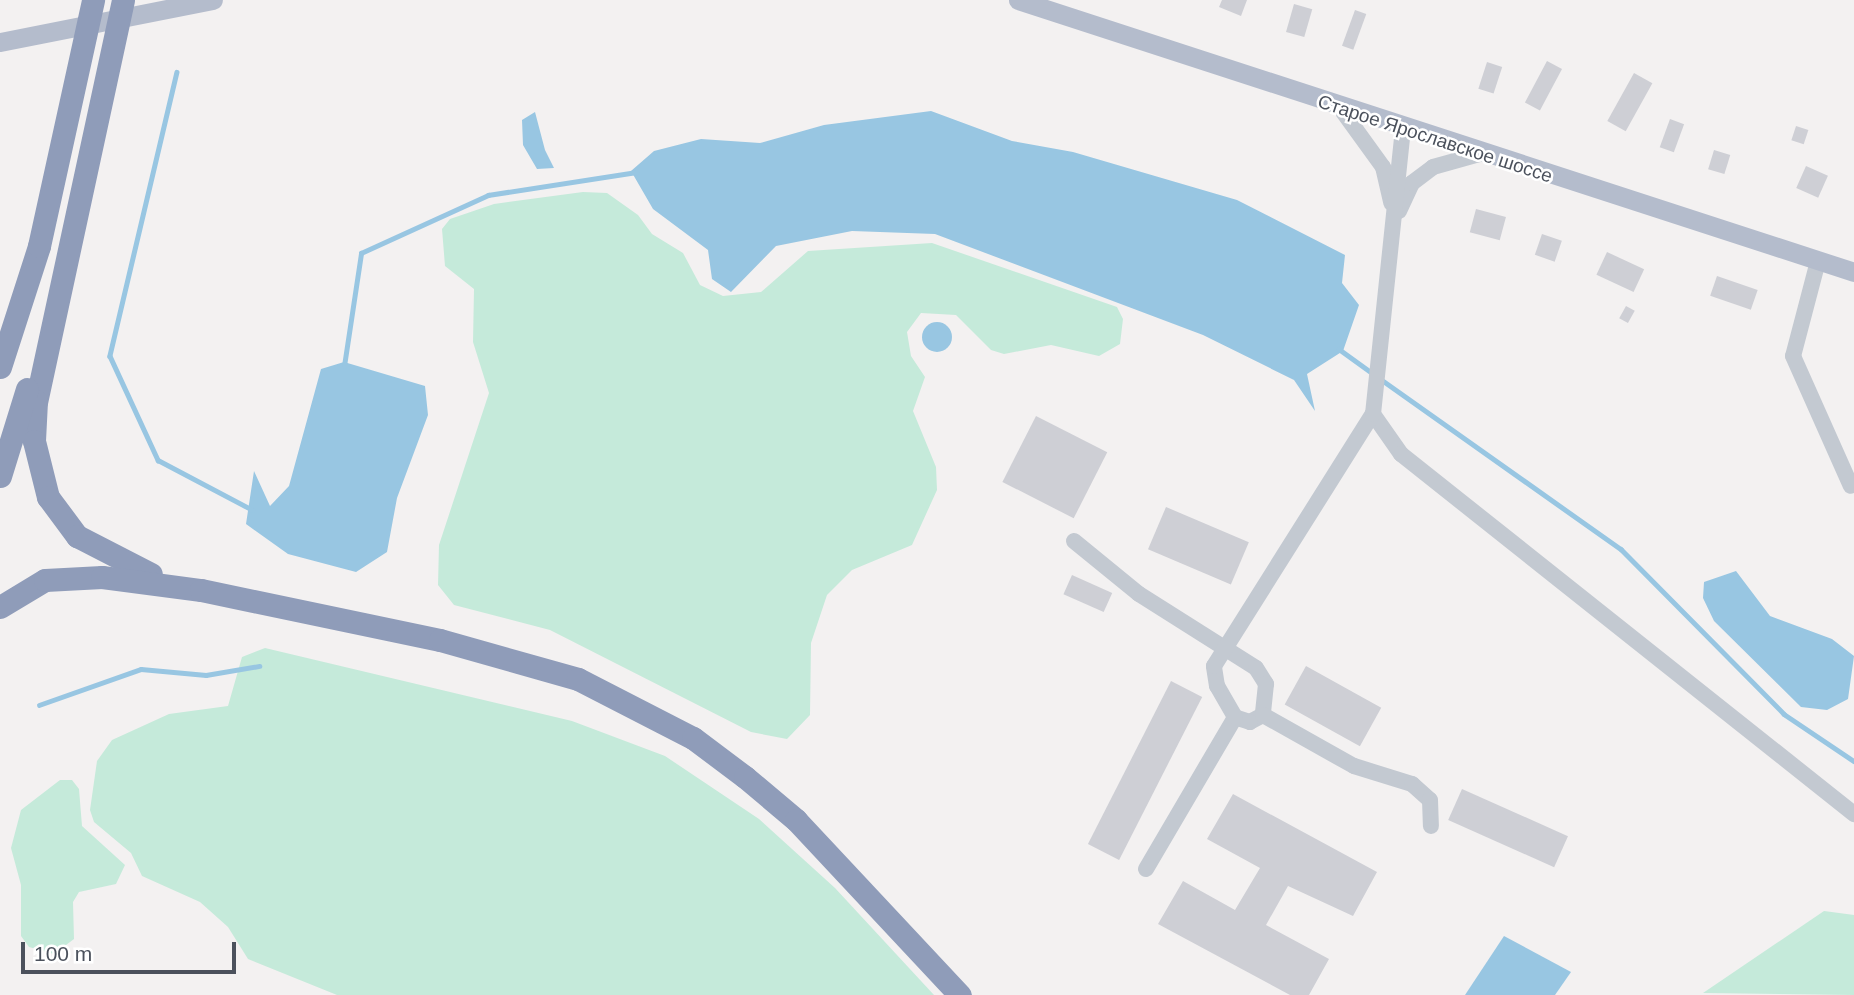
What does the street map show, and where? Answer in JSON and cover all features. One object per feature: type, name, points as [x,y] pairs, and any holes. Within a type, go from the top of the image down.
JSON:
[{"type":"highway","points":[[0,368],[39,246],[93,0]]},
{"type":"highway","points":[[123,0],[34,415],[36,455],[48,497],[93,549],[201,590]]},
{"type":"highway","points":[[0,475],[62,280]]},
{"type":"highway","points":[[0,607],[27,588],[62,577],[201,590],[487,651],[578,679],[693,738],[796,820],[960,995]]},
{"type":"main road","points":[[0,42],[213,0]]},
{"type":"main road","name":"Старое Ярославское шоссе","points":[[1018,0],[1403,129],[1854,272]]},
{"type":"lane","points":[[1341,108],[1382,167],[1393,226]]},
{"type":"lane","points":[[1263,715],[1250,722],[1235,718],[1216,686],[1214,666],[1226,643],[1373,414],[1403,129]]},
{"type":"lane","points":[[1393,226],[1412,183],[1453,158],[1480,153]]},
{"type":"lane","points":[[1818,261],[1793,356],[1852,486]]},
{"type":"lane","points":[[1373,414],[1401,454],[1854,814]]},
{"type":"lane","points":[[1074,541],[1139,594],[1226,643],[1266,684],[1263,715]]},
{"type":"lane","points":[[1263,715],[1354,766],[1412,784],[1430,800],[1431,826]]},
{"type":"lane","points":[[1146,869],[1235,718]]},
{"type":"green space","points":[[583,192],[607,193],[638,215],[652,234],[683,253],[700,285],[723,296],[761,292],[808,251],[932,243],[1117,307],[1123,319],[1120,344],[1099,356],[1051,345],[1004,354],[991,350],[956,315],[921,313],[907,332],[911,356],[925,377],[913,411],[936,467],[937,490],[912,545],[852,570],[827,595],[811,643],[810,715],[787,739],[751,732],[550,630],[454,605],[438,585],[439,545],[489,393],[473,342],[474,289],[445,266],[442,229],[450,219],[494,204]]},
{"type":"green space","points":[[265,648],[572,721],[665,756],[759,819],[835,888],[934,995],[337,995],[248,959],[228,927],[200,902],[142,876],[131,853],[94,822],[90,810],[97,761],[112,740],[169,714],[228,706],[242,657]]},
{"type":"green space","points":[[60,780],[72,780],[79,789],[82,826],[125,865],[116,884],[79,892],[73,902],[74,939],[54,954],[29,947],[21,936],[21,885],[11,848],[21,810]]},
{"type":"green space","points":[[1824,911],[1854,915],[1854,995],[1703,993]]},
{"type":"water","points":[[931,111],[1012,141],[1073,152],[1237,200],[1345,255],[1342,283],[1359,305],[1343,351],[1307,374],[1315,411],[1294,380],[1203,335],[935,234],[852,231],[776,246],[731,292],[712,279],[708,250],[653,209],[631,171],[654,151],[701,139],[760,143],[824,125]]},
{"type":"water","points":[[535,112],[545,150],[554,168],[537,169],[523,145],[522,120]]},
{"type":"water","points":[[937,322],[948,326],[952,337],[948,348],[937,352],[926,348],[922,337],[926,326]]},
{"type":"water","points":[[344,362],[425,386],[428,415],[397,498],[387,552],[356,572],[288,554],[246,524],[254,471],[270,506],[289,486],[321,369]]},
{"type":"water","points":[[1736,571],[1770,616],[1832,639],[1854,656],[1848,699],[1827,710],[1801,707],[1714,621],[1703,598],[1704,582]]},
{"type":"water","points":[[1504,936],[1571,972],[1555,995],[1465,995]]},
{"type":"building","points":[[1222,0],[1247,0],[1241,16],[1219,7]]},
{"type":"building","points":[[1294,4],[1312,9],[1304,37],[1286,32]]},
{"type":"building","points":[[1355,10],[1366,14],[1353,50],[1342,46]]},
{"type":"building","points":[[1547,61],[1562,69],[1540,110],[1525,102]]},
{"type":"building","points":[[1487,62],[1502,67],[1494,94],[1478,89]]},
{"type":"building","points":[[1634,73],[1652,83],[1626,131],[1607,121]]},
{"type":"building","points":[[1670,119],[1684,124],[1674,152],[1660,147]]},
{"type":"building","points":[[1796,126],[1808,130],[1804,144],[1791,140]]},
{"type":"building","points":[[1714,150],[1730,155],[1724,174],[1708,169]]},
{"type":"building","points":[[1806,166],[1828,176],[1818,198],[1796,188]]},
{"type":"building","points":[[1476,209],[1506,217],[1500,240],[1470,232]]},
{"type":"building","points":[[1542,234],[1562,241],[1555,262],[1535,255]]},
{"type":"building","points":[[1607,252],[1644,269],[1634,292],[1596,275]]},
{"type":"building","points":[[1717,276],[1758,290],[1751,310],[1710,296]]},
{"type":"building","points":[[1626,306],[1635,311],[1628,323],[1619,318]]},
{"type":"building","points":[[1036,416],[1107,452],[1074,518],[1002,482]]},
{"type":"building","points":[[1166,507],[1249,542],[1231,585],[1148,549]]},
{"type":"building","points":[[1072,575],[1112,593],[1104,612],[1063,594]]},
{"type":"building","points":[[1306,666],[1381,708],[1360,746],[1285,704]]},
{"type":"building","points":[[1171,681],[1202,697],[1119,860],[1088,844]]},
{"type":"building","points":[[1462,789],[1568,836],[1554,867],[1448,820]]},
{"type":"building","points":[[1233,794],[1377,872],[1353,916],[1288,886],[1266,925],[1329,959],[1309,995],[1290,995],[1158,924],[1183,881],[1235,910],[1260,868],[1207,839]]},
{"type":"waterway","points":[[177,72],[110,356],[158,460],[253,510]]},
{"type":"waterway","points":[[344,366],[361,253],[488,195],[636,172]]},
{"type":"waterway","points":[[1339,349],[1372,373]]},
{"type":"waterway","points":[[1382,380],[1621,549],[1784,714],[1854,761]]},
{"type":"waterway","points":[[39,705],[141,669],[206,675],[259,666]]}]
